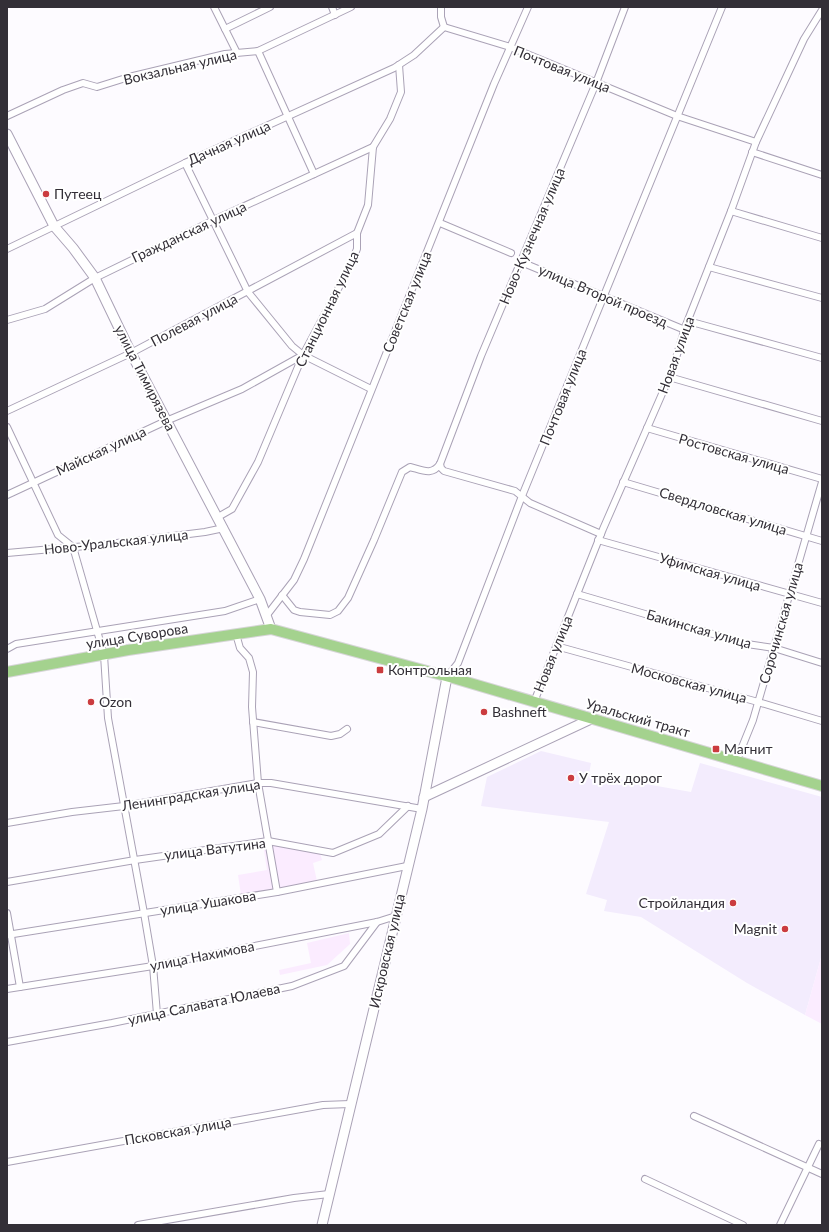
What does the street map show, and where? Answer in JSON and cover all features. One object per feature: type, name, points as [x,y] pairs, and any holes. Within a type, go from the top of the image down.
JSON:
[{"type":"main road","name":"улица Тимирязева","points":[[7,134],[54,226],[73,248],[95,278],[131,353],[260,599],[271,629]]},
{"type":"main road","name":"Уральский тракт","points":[[271,629],[447,677],[822,786]]},
{"type":"main road","name":"улица Суворова","points":[[7,672],[271,629]]},
{"type":"main road","name":"Искровская улица","points":[[322,1225],[407,866],[422,809],[447,677]]},
{"type":"main road","points":[[424,797],[591,719]]},
{"type":"street","points":[[214,7],[237,53]]},
{"type":"street","points":[[224,29],[270,7]]},
{"type":"street","points":[[332,7],[335,15]]},
{"type":"street","name":"Вокзальная улица","points":[[7,116],[63,90],[83,83],[97,87],[129,76],[225,54],[258,51],[351,7]]},
{"type":"street","points":[[441,7],[441,17],[444,27]]},
{"type":"street","name":"Советская улица","points":[[267,615],[294,580],[304,559],[371,389],[440,223],[510,47],[528,7]]},
{"type":"street","name":"Ново-Кузнечная улица","points":[[440,464],[481,356],[522,262],[596,83],[625,7]]},
{"type":"street","name":"Почтовая улица","points":[[447,677],[458,663],[522,496],[722,7]]},
{"type":"street","name":"Новая улица","points":[[534,702],[600,537],[669,377],[684,330],[731,211],[756,142],[804,39],[822,10]]},
{"type":"street","name":"Почтовая улица","points":[[444,27],[510,47],[677,116],[756,142]]},
{"type":"street","name":"Дачная улица","points":[[7,249],[185,163],[399,65],[414,55],[444,27]]},
{"type":"street","points":[[258,51],[314,174]]},
{"type":"street","name":"Станционная улица","points":[[218,517],[232,509],[258,462],[303,355],[348,272],[357,249],[357,233],[368,204],[373,147],[390,120],[401,92],[399,65]]},
{"type":"street","name":"Гражданская улица","points":[[7,320],[44,309],[95,278],[214,220],[373,147]]},
{"type":"street","points":[[752,152],[822,175]]},
{"type":"street","points":[[185,163],[248,292],[292,346],[303,355],[371,389]]},
{"type":"street","points":[[731,211],[822,238]]},
{"type":"street","points":[[440,223],[511,253]]},
{"type":"street","name":"Полевая улица","points":[[7,412],[131,353],[357,233]]},
{"type":"street","name":"улица Второй проезд","points":[[522,262],[684,330]]},
{"type":"street","points":[[709,267],[822,298]]},
{"type":"street","points":[[688,321],[822,358]]},
{"type":"street","name":"Майская улица","points":[[7,495],[166,421],[242,389],[303,355]]},
{"type":"street","points":[[669,377],[822,421]]},
{"type":"street","points":[[7,427],[58,535],[73,547],[104,655],[108,718],[144,913],[157,1014]]},
{"type":"street","name":"Ростовская улица","points":[[647,428],[822,481]]},
{"type":"street","points":[[282,595],[294,610],[300,612],[330,615],[338,611],[348,598],[402,472],[410,467],[431,472],[436,471],[440,464]]},
{"type":"street","name":"Уфимская улица","points":[[440,464],[444,471],[515,491],[530,503],[600,537],[822,604]]},
{"type":"street","name":"Сорочинская улица","points":[[736,762],[758,702],[822,481]]},
{"type":"street","name":"Свердловская улица","points":[[623,482],[822,541]]},
{"type":"street","name":"Ново-Уральская улица","points":[[7,553],[205,532],[224,528]]},
{"type":"street","name":"Бакинская улица","points":[[577,594],[747,644],[774,648],[822,663]]},
{"type":"street","points":[[7,649],[16,644],[97,630],[110,630],[224,612],[260,599]]},
{"type":"street","points":[[236,634],[240,648],[249,658],[253,672],[253,722],[258,783],[277,892]]},
{"type":"street","name":"Московская улица","points":[[556,646],[822,721]]},
{"type":"street","points":[[253,722],[331,736],[340,734],[347,729]]},
{"type":"street","name":"Ленинградская улица","points":[[7,823],[72,812],[124,806],[258,783],[271,783],[422,809]]},
{"type":"street","name":"улица Ватутина","points":[[7,882],[135,860],[268,841],[333,854],[379,834],[408,806]]},
{"type":"street","name":"улица Ушакова","points":[[9,935],[277,892],[407,866]]},
{"type":"street","points":[[7,913],[9,935],[20,987]]},
{"type":"street","name":"улица Нахимова","points":[[7,988],[152,966],[377,922],[396,916]]},
{"type":"street","name":"улица Салавата Юлаева","points":[[7,1042],[157,1014],[292,986],[344,966],[377,922]]},
{"type":"street","name":"Псковская улица","points":[[7,1162],[315,1107],[350,1104]]},
{"type":"street","points":[[694,1116],[822,1174]]},
{"type":"street","points":[[780,1225],[819,1144]]},
{"type":"street","points":[[645,1179],[743,1225]]},
{"type":"street","points":[[138,1225],[294,1198],[329,1194]]},
{"type":"shaded area","points":[[541,751],[591,763],[589,774],[691,792],[700,763],[822,797],[822,954],[805,1015],[747,983],[641,917],[604,911],[607,900],[586,894],[609,822],[481,806],[487,777]]},
{"type":"shaded area","points":[[268,843],[320,853],[322,860],[313,863],[317,881],[241,895],[238,875],[267,870],[263,844]]},
{"type":"shaded area","points":[[349,933],[350,944],[327,965],[280,975],[279,970],[311,963],[307,943]]},
{"type":"shaded area","points":[[822,954],[822,1024],[805,1015]]},
{"type":"place","name":"Путеец","points":[[46,194]]},
{"type":"place","name":"Контрольная","points":[[380,670]]},
{"type":"place","name":"Ozon","points":[[91,702]]},
{"type":"place","name":"Bashneft","points":[[484,712]]},
{"type":"place","name":"Магнит","points":[[716,749]]},
{"type":"place","name":"У трёх дорог","points":[[571,778]]},
{"type":"place","name":"Стройландия","points":[[733,903]]},
{"type":"place","name":"Magnit","points":[[785,929]]}]
